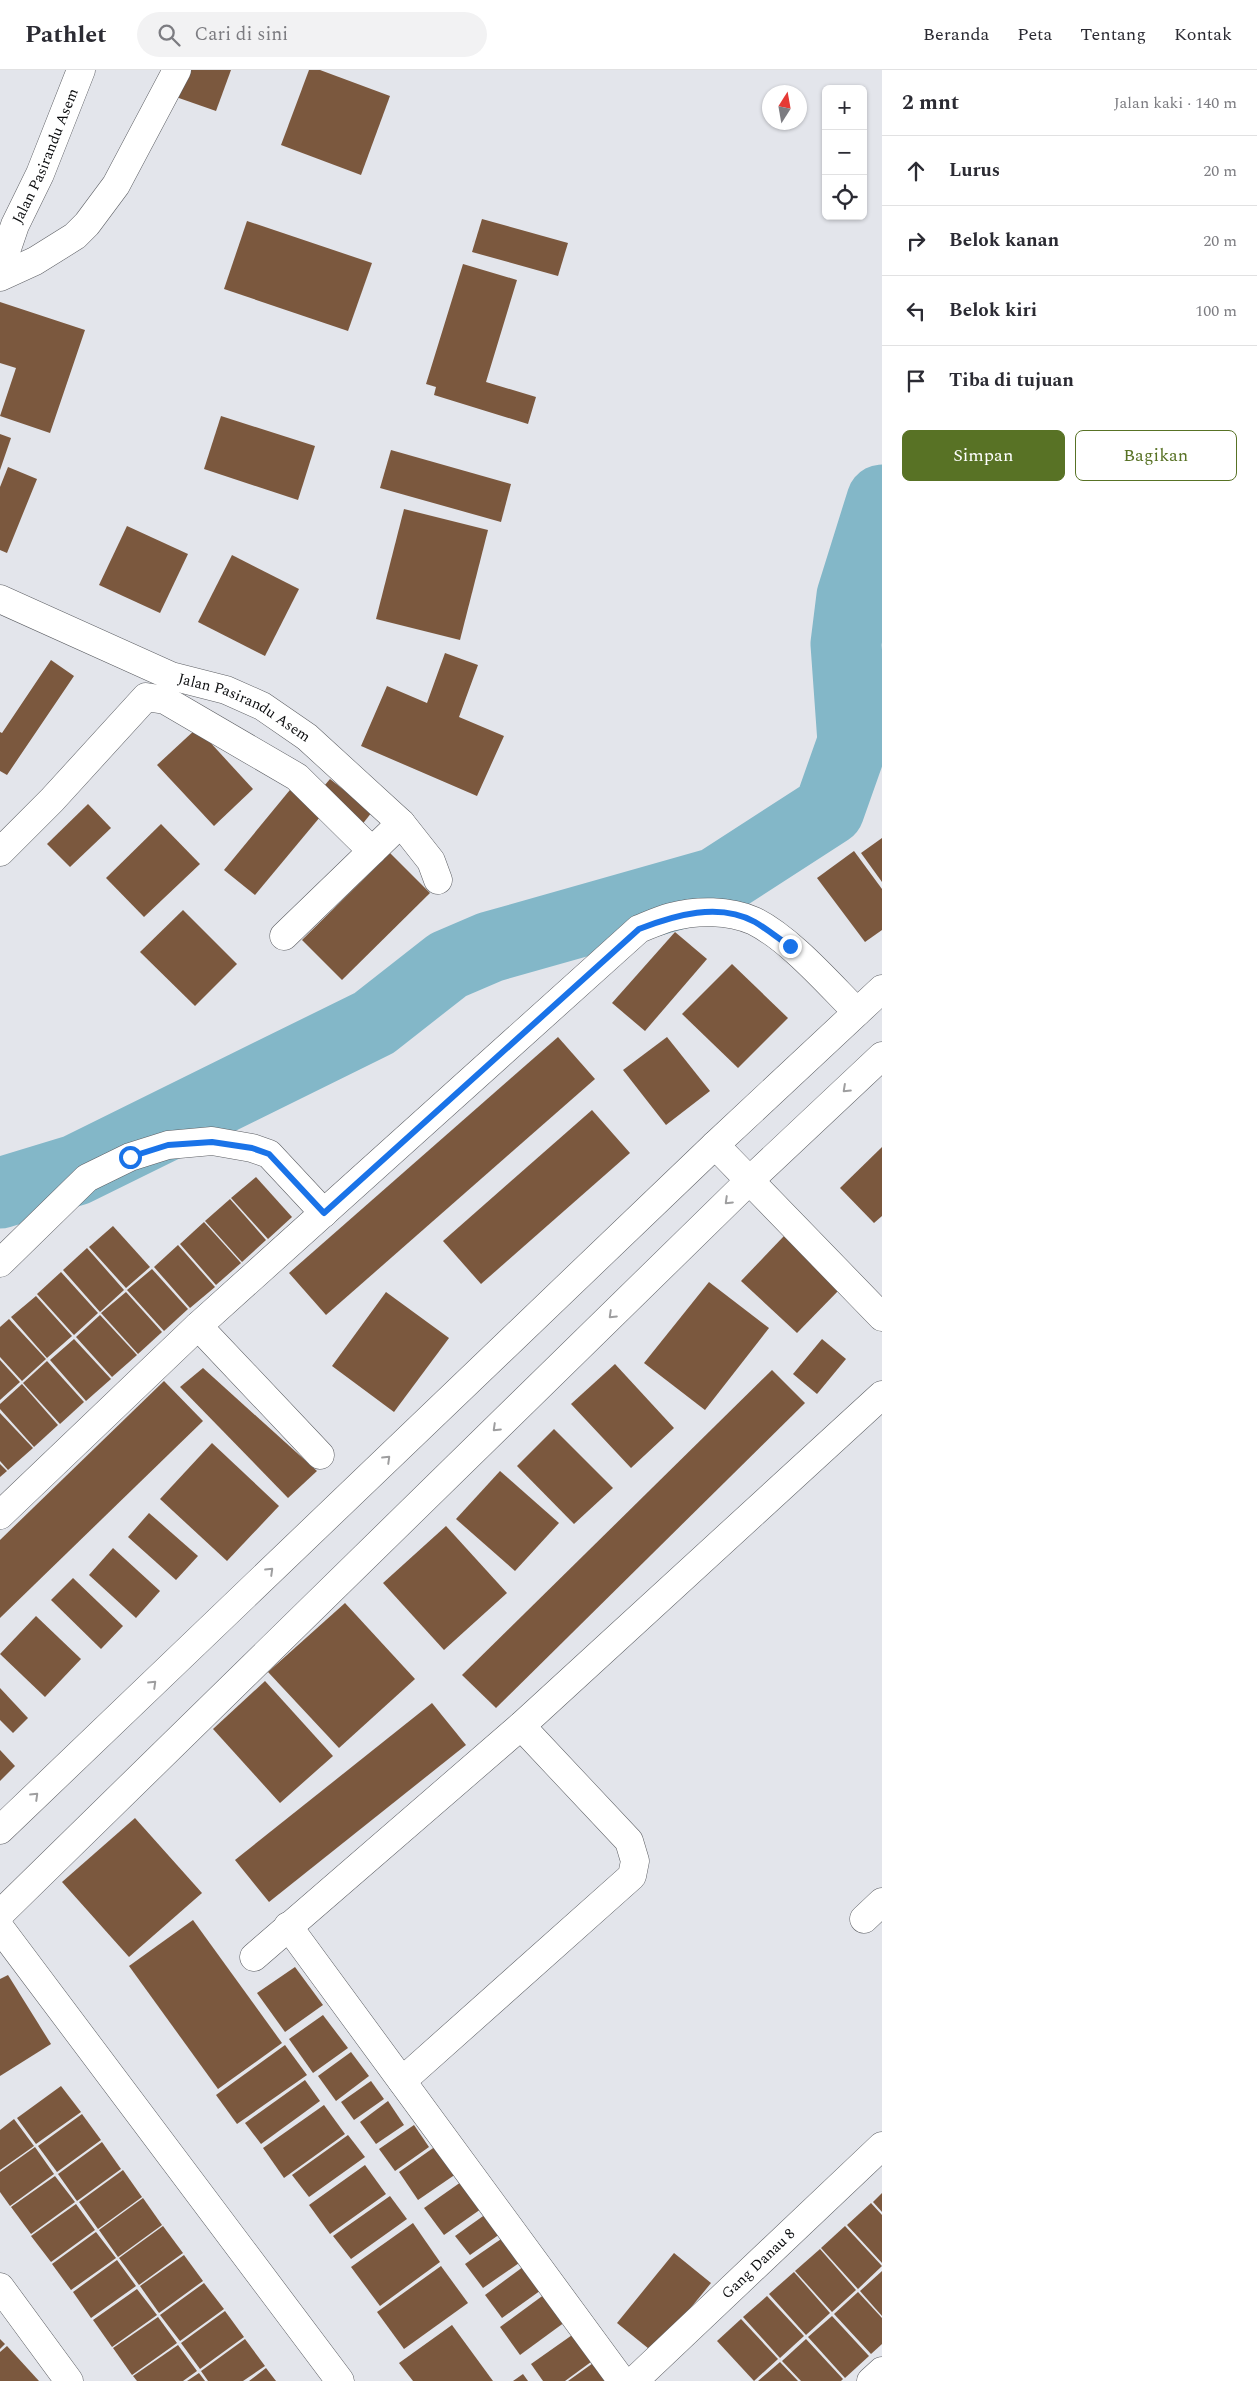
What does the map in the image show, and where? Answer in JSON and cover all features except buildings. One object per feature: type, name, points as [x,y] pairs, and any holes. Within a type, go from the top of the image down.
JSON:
[{"type":"street","name":"Jalan Pasirandu Asem","points":[[0,269],[15,225],[40,174],[81,70]]},
{"type":"street","points":[[0,277],[35,261],[75,236],[87,224],[116,185],[177,70]]},
{"type":"street","name":"Jalan Pasirandu Asem","points":[[0,600],[171,676],[226,690],[262,706],[307,737],[402,823],[431,861],[438,880]]},
{"type":"street","points":[[0,852],[52,800],[146,698],[165,700],[297,777],[372,851]]},
{"type":"street","points":[[284,936],[402,823]]},
{"type":"street","points":[[0,1515],[198,1326],[639,929],[671,917],[708,912],[732,914],[754,922],[790,946],[858,1012]]},
{"type":"street","points":[[0,1830],[715,1145],[882,988]]},
{"type":"street","points":[[0,1914],[749,1180],[882,1056]]},
{"type":"street","points":[[0,1263],[87,1178],[130,1157],[168,1145],[212,1142],[252,1148],[269,1154],[324,1213]]},
{"type":"street","points":[[715,1145],[882,1317]]},
{"type":"street","points":[[198,1326],[320,1455]]},
{"type":"street","points":[[254,1957],[521,1726],[882,1395]]},
{"type":"street","points":[[402,2081],[632,1876],[635,1861],[629,1841],[521,1726]]},
{"type":"street","points":[[288,1926],[622,2381]]},
{"type":"street","points":[[0,1928],[340,2381]]},
{"type":"street","name":"Gang Danau 8","points":[[634,2381],[882,2146]]},
{"type":"street","points":[[0,2287],[69,2381]]},
{"type":"street","points":[[871,2381],[882,2371]]},
{"type":"waterway","points":[[0,1193],[76,1170],[374,1023],[448,965],[490,947],[716,883],[829,810],[853,742],[846,644],[852,596],[882,500]]},
{"type":"route","points":[[130,1157],[168,1145],[212,1142],[252,1148],[269,1154],[324,1213],[639,929],[671,917],[708,912],[732,914],[754,922],[790,946]]}]
